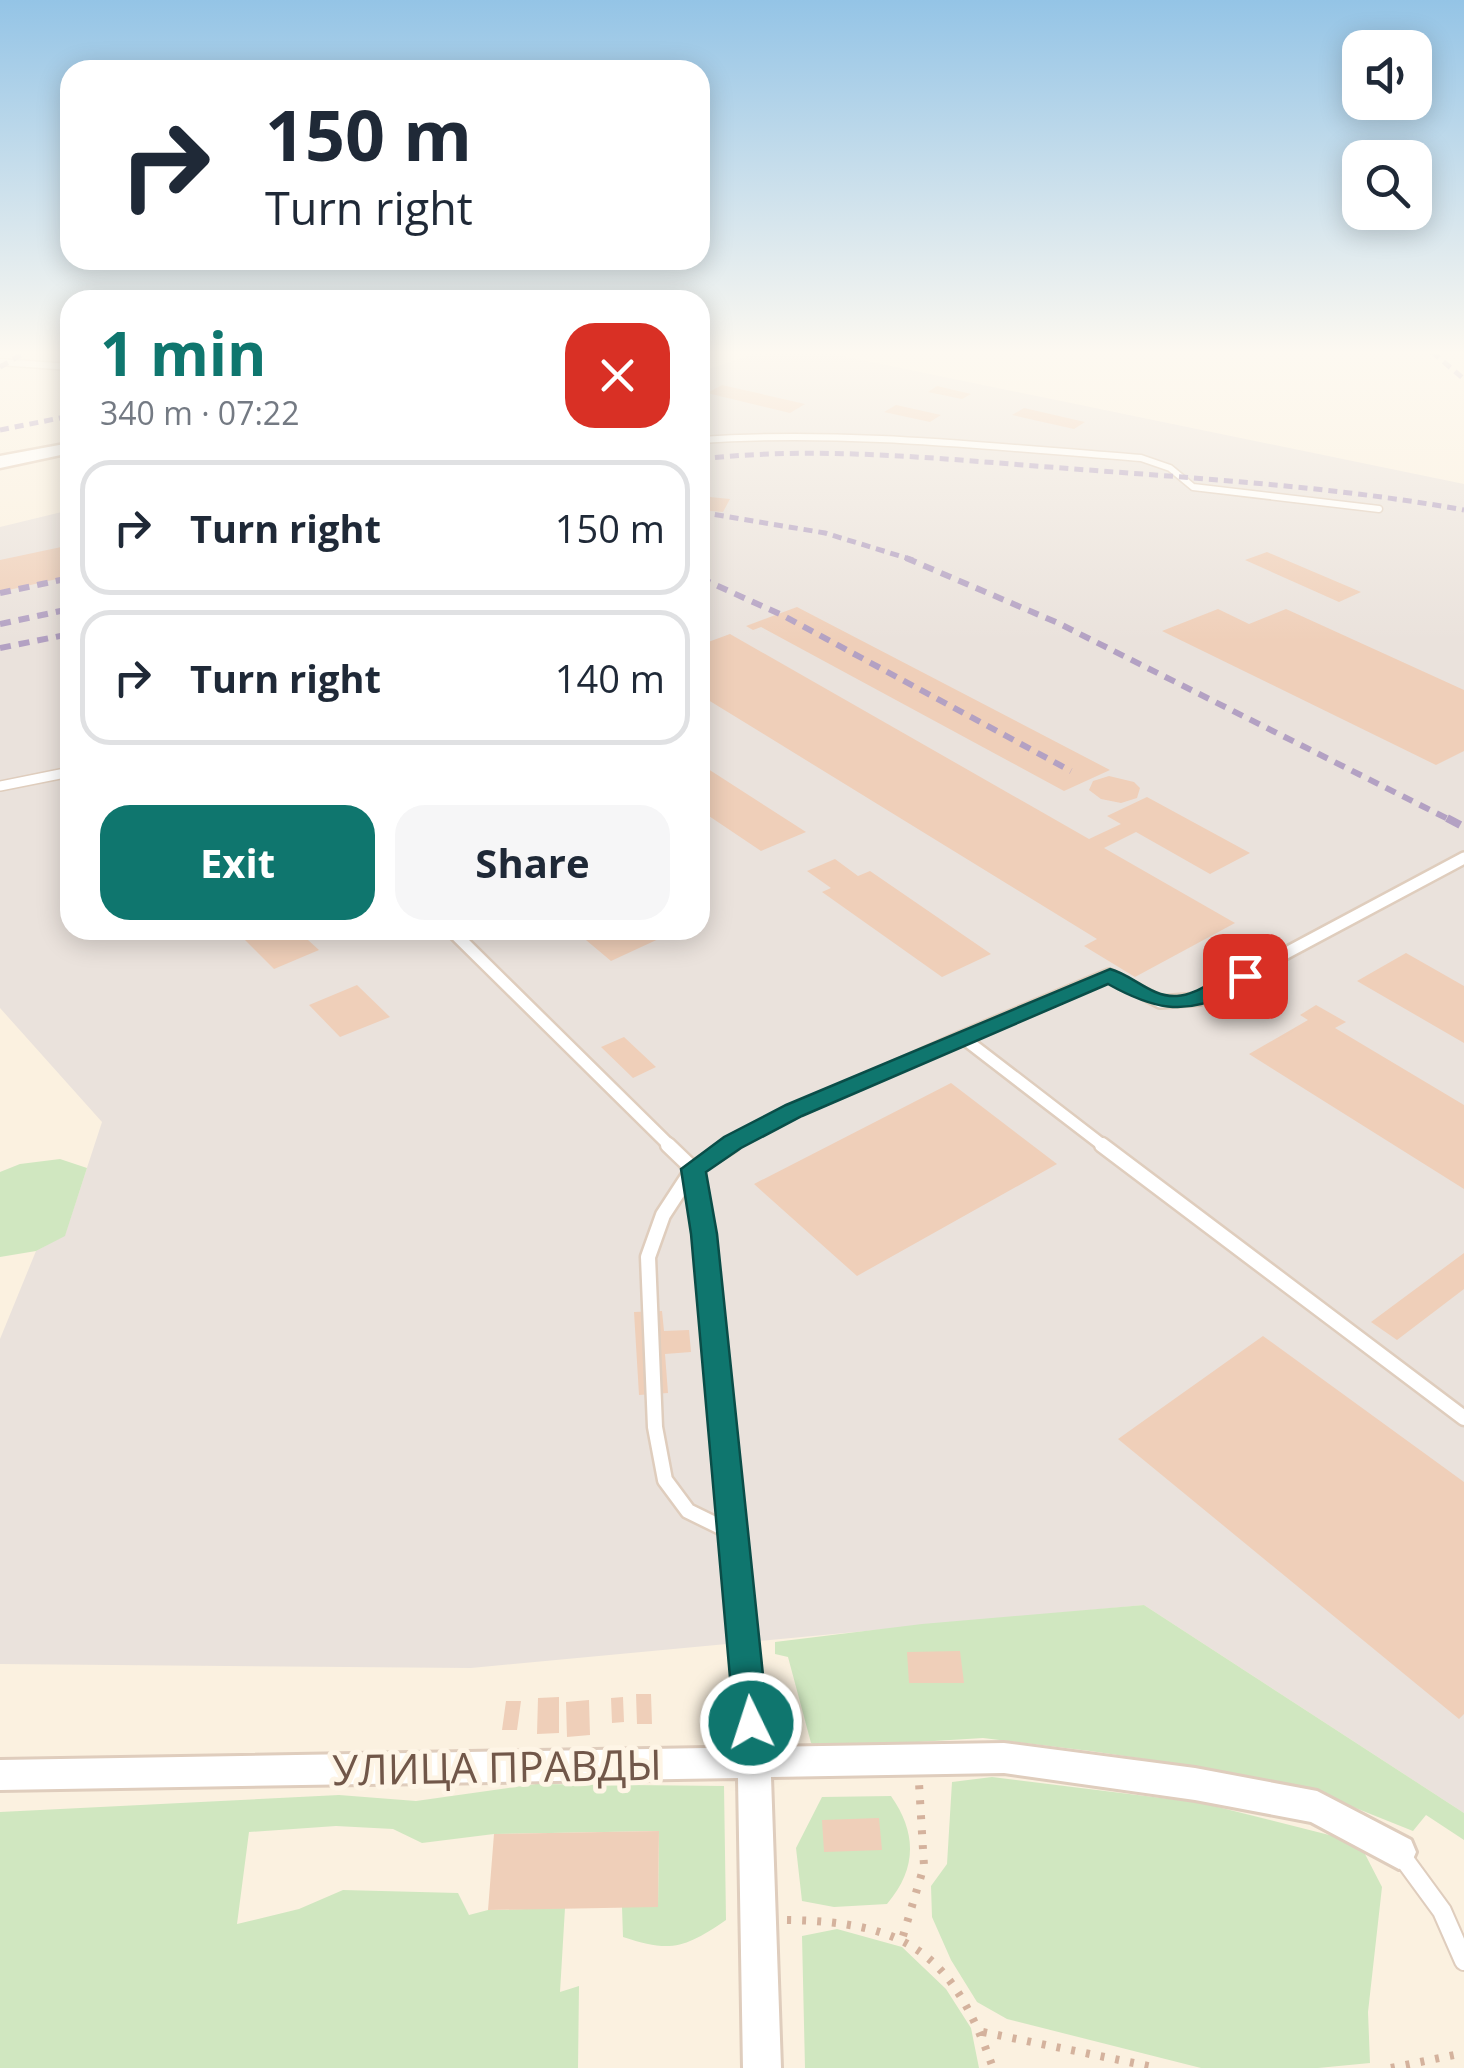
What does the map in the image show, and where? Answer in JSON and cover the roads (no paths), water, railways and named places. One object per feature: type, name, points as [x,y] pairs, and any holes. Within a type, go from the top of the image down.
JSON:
[{"type":"main road","points":[[0,462],[60,450]]},
{"type":"street","name":"УЛИЦА ПРАВДЫ","points":[[0,1775],[1004,1758],[1195,1784],[1317,1807],[1399,1852]]},
{"type":"street","points":[[754,1762],[762,2068]]},
{"type":"lane","points":[[1018,449],[1141,458],[1165,464],[1186,477],[1193,488],[1379,509]]},
{"type":"lane","points":[[0,786],[60,774]]},
{"type":"lane","points":[[734,1534],[688,1511],[666,1480],[655,1427],[648,1257],[663,1214],[694,1169],[762,1126],[1110,976],[1160,1002],[1200,999],[1464,858]]},
{"type":"lane","points":[[461,940],[694,1169],[734,1534],[754,1762]]},
{"type":"lane","points":[[962,1037],[1286,1287],[1464,1418]]},
{"type":"lane","points":[[1399,1852],[1442,1912],[1464,1961]]},
{"type":"railway","points":[[710,458],[787,453],[918,457],[1257,483],[1464,510]]},
{"type":"railway","points":[[710,514],[825,533],[913,560]]},
{"type":"railway","points":[[906,558],[1058,623],[1452,821]]},
{"type":"railway","points":[[0,593],[60,580]]},
{"type":"railway","points":[[710,583],[782,615],[1071,771]]},
{"type":"railway","points":[[0,624],[60,611]]},
{"type":"railway","points":[[0,648],[60,636]]},
{"type":"railway","points":[[1447,818],[1464,827]]}]
